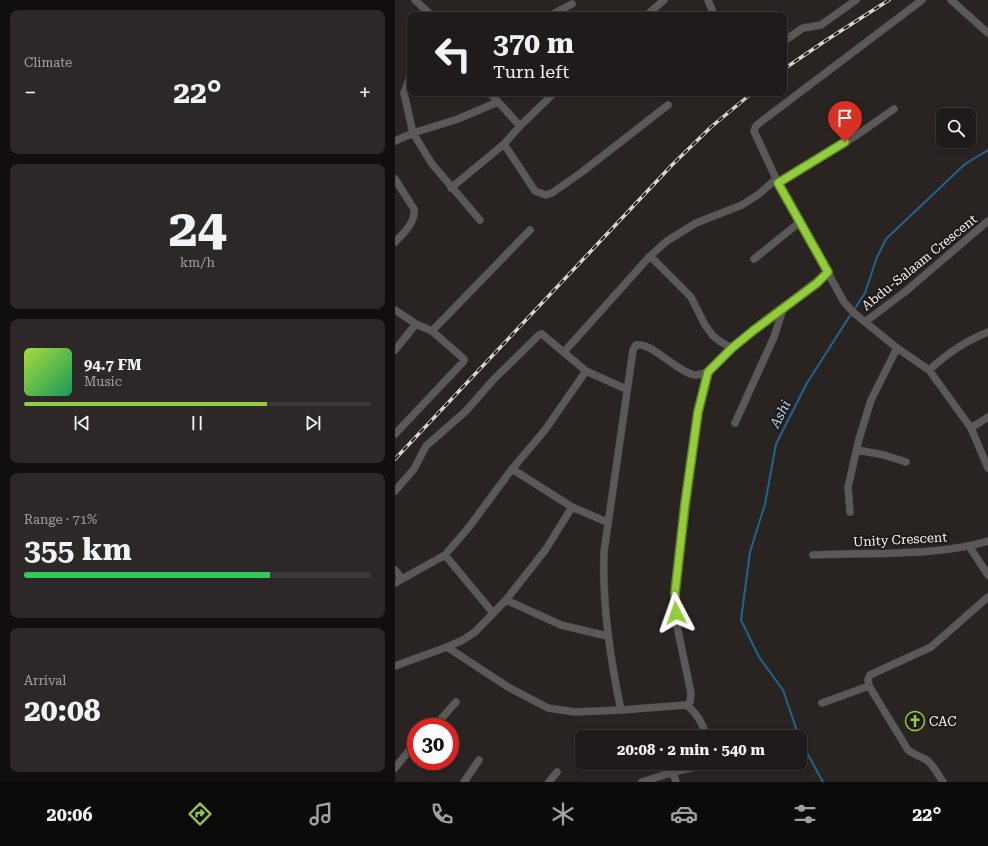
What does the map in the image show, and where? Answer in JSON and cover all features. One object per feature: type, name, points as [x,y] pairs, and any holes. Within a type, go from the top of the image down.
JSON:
[{"type":"street","points":[[415,0],[428,12]]},
{"type":"street","points":[[650,12],[664,0]]},
{"type":"street","points":[[708,0],[713,12]]},
{"type":"street","points":[[787,39],[803,28],[821,25],[856,0]]},
{"type":"street","points":[[922,0],[756,126],[754,131],[777,181],[844,302],[854,313],[897,348],[929,370],[971,428],[988,468]]},
{"type":"street","points":[[951,0],[988,33]]},
{"type":"street","points":[[557,12],[572,4]]},
{"type":"street","points":[[407,85],[404,93],[413,133],[431,164],[479,220]]},
{"type":"street","points":[[493,96],[520,126]]},
{"type":"street","points":[[451,188],[504,144],[551,96]]},
{"type":"street","points":[[395,141],[413,133],[458,119],[498,102]]},
{"type":"street","points":[[504,144],[535,191],[546,196],[582,172],[667,105]]},
{"type":"street","points":[[564,352],[650,256],[683,230],[742,204],[777,181],[857,135],[894,109]]},
{"type":"street","points":[[395,179],[414,209],[415,214],[408,228],[395,242]]},
{"type":"street","name":"Abdu-Salaam Crescent","points":[[865,322],[906,291],[988,221]]},
{"type":"street","points":[[754,259],[800,222]]},
{"type":"street","points":[[432,331],[530,230]]},
{"type":"street","points":[[650,256],[691,297],[705,326],[713,336],[732,348]]},
{"type":"street","points":[[447,647],[508,687],[548,708],[575,712],[621,710],[686,705],[691,701],[691,693],[677,626],[675,593],[698,412],[708,372],[732,348],[828,272]]},
{"type":"street","points":[[735,424],[774,337],[783,309]]},
{"type":"street","points":[[395,310],[416,324],[432,331],[453,348],[464,359],[464,361],[395,434]]},
{"type":"street","points":[[395,350],[416,324]]},
{"type":"street","points":[[929,370],[961,344],[988,332]]},
{"type":"street","points":[[395,492],[414,469],[426,446],[466,411],[494,379],[539,335],[545,335],[586,371],[627,388]]},
{"type":"street","points":[[621,710],[607,636],[603,552],[633,350],[634,347],[640,344],[644,345],[679,368],[694,375],[708,372]]},
{"type":"street","points":[[849,512],[848,487],[871,400],[897,348]]},
{"type":"street","points":[[395,583],[445,555],[469,527],[512,469],[545,430],[586,371]]},
{"type":"street","points":[[971,428],[988,417]]},
{"type":"street","points":[[857,450],[885,455],[906,462]]},
{"type":"street","points":[[512,469],[572,507],[607,522]]},
{"type":"street","points":[[395,666],[447,647],[463,640],[475,632],[506,600],[546,549],[572,507]]},
{"type":"street","name":"Unity Crescent","points":[[813,555],[898,553],[969,546],[988,541]]},
{"type":"street","points":[[969,546],[988,575]]},
{"type":"street","points":[[445,555],[493,613]]},
{"type":"street","points":[[395,570],[402,579]]},
{"type":"street","points":[[943,782],[929,762],[913,755],[908,750],[869,686],[868,680],[870,675],[931,647],[988,596]]},
{"type":"street","points":[[506,600],[561,625],[607,636]]},
{"type":"street","points":[[821,703],[869,686]]},
{"type":"street","points":[[442,718],[456,702]]},
{"type":"street","points":[[686,705],[693,710],[704,730]]},
{"type":"street","points":[[395,768],[407,753]]},
{"type":"street","points":[[464,782],[479,760]]},
{"type":"street","points":[[642,782],[682,770]]},
{"type":"street","points":[[549,782],[557,772]]},
{"type":"street","points":[[673,772],[676,782]]},
{"type":"waterway","name":"Ashi","points":[[854,310],[865,293],[877,257],[886,239],[965,164],[988,150]]},
{"type":"waterway","name":"Ashi","points":[[797,730],[783,690],[759,657],[741,620],[750,552],[765,504],[776,444],[807,383],[851,314]]},
{"type":"waterway","name":"Ashi","points":[[807,753],[823,782]]},
{"type":"railway","points":[[787,67],[889,0]]},
{"type":"railway","points":[[395,459],[672,165],[711,127],[748,96]]},
{"type":"place","name":"CAC","points":[[915,721]]},
{"type":"route","points":[[676,613],[675,593],[685,504],[698,412],[708,372],[732,348],[765,321],[817,283],[828,272],[778,183],[845,142]]}]
